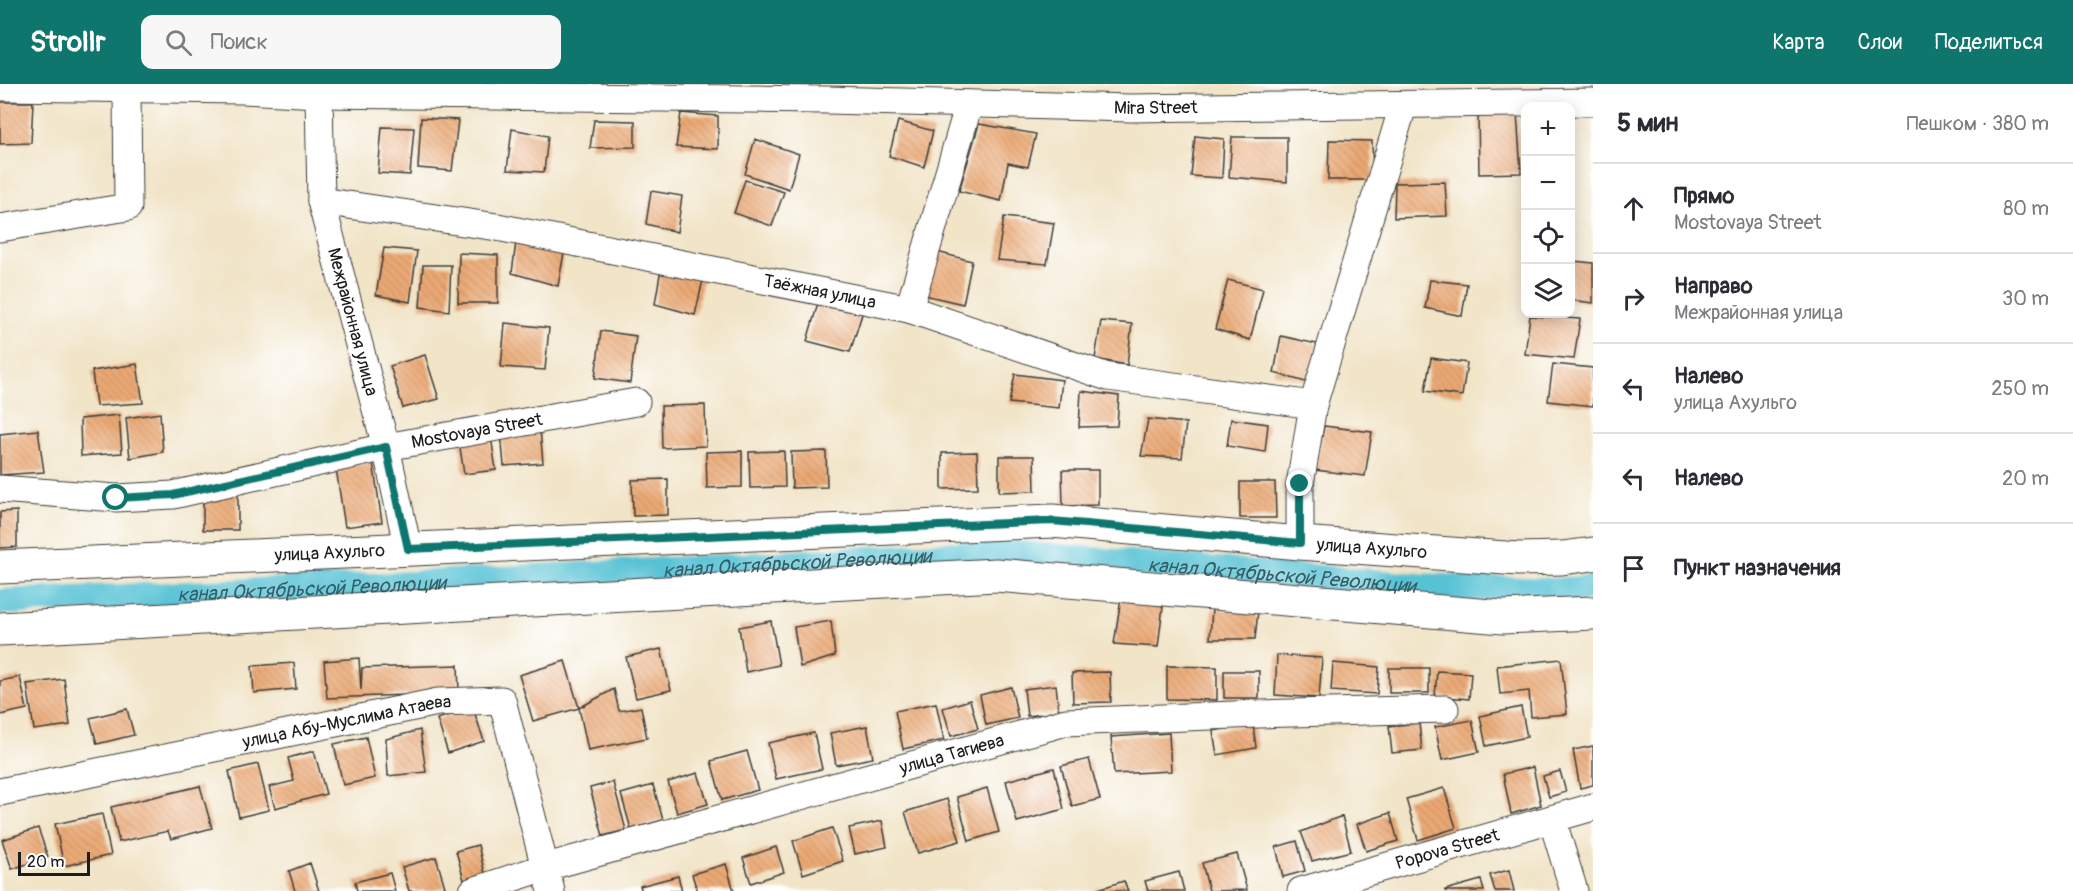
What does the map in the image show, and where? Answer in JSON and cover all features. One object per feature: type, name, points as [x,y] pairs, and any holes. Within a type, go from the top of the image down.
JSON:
[{"type":"main road","name":"улица Ахульго","points":[[0,567],[1052,521],[1300,543],[1519,559],[1562,558],[1593,554]]},
{"type":"main road","points":[[0,629],[996,575],[1503,617],[1593,614]]},
{"type":"street","name":"Mira Street","points":[[0,87],[127,89],[242,87],[319,94],[832,92],[969,104],[1130,108],[1403,106],[1554,94],[1593,102]]},
{"type":"street","points":[[0,228],[128,207],[127,89]]},
{"type":"street","name":"Межрайонная улица","points":[[319,94],[321,201],[386,447],[408,549]]},
{"type":"street","points":[[909,309],[969,104]]},
{"type":"street","points":[[1300,543],[1300,484],[1313,405],[1403,106]]},
{"type":"street","name":"Таёжная улица","points":[[321,201],[497,227],[909,309],[1108,377],[1313,405]]},
{"type":"street","name":"Mostovaya Street","points":[[0,489],[116,498],[173,495],[386,447],[636,402]]},
{"type":"street","name":"улица Абу-Муслима Атаева","points":[[0,792],[438,702],[502,700],[547,879]]},
{"type":"street","name":"улица Тагиева","points":[[472,891],[547,879],[1066,722],[1445,709]]},
{"type":"street","name":"Popova Street","points":[[1301,891],[1593,807]]},
{"type":"street","points":[[1552,819],[1574,891]]},
{"type":"building","points":[[0,102],[33,102],[31,143],[0,144]]},
{"type":"building","points":[[681,113],[718,116],[718,149],[676,147]]},
{"type":"building","points":[[1517,113],[1521,173],[1479,174],[1478,114]]},
{"type":"building","points":[[421,118],[458,120],[452,171],[418,168]]},
{"type":"building","points":[[594,120],[635,121],[635,147],[590,148]]},
{"type":"building","points":[[898,121],[933,131],[924,167],[889,156]]},
{"type":"building","points":[[979,124],[1036,134],[1028,167],[1008,163],[1001,201],[959,191]]},
{"type":"building","points":[[382,127],[414,128],[410,175],[378,173]]},
{"type":"building","points":[[512,129],[548,136],[544,172],[507,170]]},
{"type":"building","points":[[1195,136],[1224,139],[1222,178],[1191,176]]},
{"type":"building","points":[[1232,137],[1287,137],[1287,182],[1229,177]]},
{"type":"building","points":[[755,139],[799,154],[789,189],[745,174]]},
{"type":"building","points":[[1329,140],[1372,141],[1373,180],[1328,180]]},
{"type":"building","points":[[745,180],[784,192],[772,226],[734,213]]},
{"type":"building","points":[[1445,182],[1447,216],[1394,218],[1395,183]]},
{"type":"building","points":[[651,191],[682,196],[677,232],[646,224]]},
{"type":"building","points":[[1004,217],[1054,223],[1047,264],[997,260]]},
{"type":"building","points":[[516,242],[564,253],[558,286],[512,273]]},
{"type":"building","points":[[384,248],[417,251],[410,302],[376,295]]},
{"type":"building","points":[[933,251],[972,261],[963,304],[920,294]]},
{"type":"building","points":[[459,253],[498,255],[498,303],[458,303]]},
{"type":"building","points":[[1575,261],[1593,263],[1593,303],[1575,301]]},
{"type":"building","points":[[423,265],[451,265],[449,311],[420,307]]},
{"type":"building","points":[[661,268],[703,280],[695,315],[655,304]]},
{"type":"building","points":[[1228,280],[1263,289],[1250,340],[1215,329]]},
{"type":"building","points":[[1430,280],[1467,284],[1462,316],[1425,308]]},
{"type":"building","points":[[818,303],[863,311],[850,352],[807,341]]},
{"type":"building","points":[[1530,318],[1580,319],[1574,359],[1525,354]]},
{"type":"building","points":[[1101,321],[1132,324],[1127,365],[1095,359]]},
{"type":"building","points":[[505,323],[549,328],[545,370],[501,367]]},
{"type":"building","points":[[601,331],[636,336],[630,383],[595,378]]},
{"type":"building","points":[[1281,336],[1317,344],[1309,383],[1274,373]]},
{"type":"building","points":[[425,355],[439,399],[403,408],[390,366]]},
{"type":"building","points":[[1431,358],[1467,363],[1462,396],[1425,391]]},
{"type":"building","points":[[137,364],[143,403],[96,406],[92,371]]},
{"type":"building","points":[[1553,364],[1593,368],[1593,406],[1548,401]]},
{"type":"building","points":[[1015,374],[1062,380],[1059,408],[1009,403]]},
{"type":"building","points":[[1081,391],[1119,396],[1117,426],[1079,427]]},
{"type":"building","points":[[705,405],[706,446],[662,448],[661,406]]},
{"type":"building","points":[[160,413],[163,452],[130,458],[126,418]]},
{"type":"building","points":[[119,415],[122,453],[81,456],[80,419]]},
{"type":"building","points":[[1148,419],[1186,423],[1182,458],[1141,456]]},
{"type":"building","points":[[1231,419],[1268,424],[1265,452],[1227,446]]},
{"type":"building","points":[[1324,426],[1372,432],[1365,476],[1315,470]]},
{"type":"building","points":[[540,429],[543,463],[504,466],[501,433]]},
{"type":"building","points":[[38,430],[44,472],[0,475],[0,434]]},
{"type":"building","points":[[491,436],[496,470],[464,474],[459,441]]},
{"type":"building","points":[[742,451],[742,487],[707,488],[706,452]]},
{"type":"building","points":[[784,451],[785,487],[750,488],[749,452]]},
{"type":"building","points":[[826,451],[827,487],[792,488],[791,452]]},
{"type":"building","points":[[977,452],[978,488],[942,489],[942,453]]},
{"type":"building","points":[[999,456],[1034,456],[1035,491],[999,492]]},
{"type":"building","points":[[373,462],[382,522],[345,527],[336,468]]},
{"type":"building","points":[[1062,470],[1098,470],[1098,505],[1063,506]]},
{"type":"building","points":[[668,479],[668,515],[633,516],[632,480]]},
{"type":"building","points":[[1240,482],[1275,482],[1276,518],[1240,518]]},
{"type":"building","points":[[238,494],[238,530],[203,530],[203,495]]},
{"type":"building","points":[[17,511],[17,547],[0,548],[0,512]]},
{"type":"building","points":[[1121,598],[1163,606],[1158,647],[1114,644]]},
{"type":"building","points":[[1212,609],[1258,611],[1255,639],[1210,639]]},
{"type":"building","points":[[771,621],[779,665],[746,672],[739,627]]},
{"type":"building","points":[[831,621],[835,656],[800,667],[794,627]]},
{"type":"building","points":[[661,649],[671,690],[636,698],[626,657]]},
{"type":"building","points":[[1277,655],[1322,658],[1319,698],[1275,695]]},
{"type":"building","points":[[359,658],[361,690],[362,668],[458,665],[459,693],[327,698],[324,661]]},
{"type":"building","points":[[1561,659],[1567,714],[1531,717],[1529,691],[1500,694],[1497,666]]},
{"type":"building","points":[[565,661],[579,708],[533,721],[519,675]]},
{"type":"building","points":[[294,663],[296,689],[254,693],[252,666]]},
{"type":"building","points":[[1333,663],[1379,667],[1377,694],[1331,691]]},
{"type":"building","points":[[1167,666],[1217,667],[1217,700],[1167,699]]},
{"type":"building","points":[[1389,668],[1429,668],[1429,693],[1389,693]]},
{"type":"building","points":[[1224,671],[1259,671],[1259,698],[1224,698]]},
{"type":"building","points":[[1437,671],[1471,673],[1469,699],[1435,696]]},
{"type":"building","points":[[1110,672],[1111,702],[1073,703],[1072,673]]},
{"type":"building","points":[[20,677],[27,709],[0,715],[0,681]]},
{"type":"building","points":[[64,679],[70,725],[34,730],[27,684]]},
{"type":"building","points":[[1056,685],[1059,712],[1027,716],[1024,689]]},
{"type":"building","points":[[1011,687],[1018,718],[986,725],[980,695]]},
{"type":"building","points":[[614,689],[619,711],[641,707],[647,738],[588,750],[579,708]]},
{"type":"building","points":[[970,700],[978,729],[951,736],[943,708]]},
{"type":"building","points":[[936,703],[944,740],[903,749],[895,711]]},
{"type":"building","points":[[1521,707],[1527,737],[1486,746],[1480,716]]},
{"type":"building","points":[[473,708],[484,741],[448,753],[437,719]]},
{"type":"building","points":[[127,709],[134,735],[97,744],[90,718]]},
{"type":"building","points":[[1472,720],[1479,752],[1442,760],[1435,727]]},
{"type":"building","points":[[1419,723],[1422,750],[1392,753],[1389,726]]},
{"type":"building","points":[[1253,724],[1256,748],[1217,755],[1213,731]]},
{"type":"building","points":[[867,726],[873,758],[836,765],[830,733]]},
{"type":"building","points":[[420,730],[426,772],[388,776],[386,739]]},
{"type":"building","points":[[814,733],[822,769],[776,779],[768,743]]},
{"type":"building","points":[[1169,733],[1171,771],[1114,774],[1111,737]]},
{"type":"building","points":[[366,737],[375,778],[343,785],[334,744]]},
{"type":"building","points":[[1593,746],[1593,785],[1580,788],[1573,750]]},
{"type":"building","points":[[314,751],[326,794],[275,808],[269,787],[294,781],[288,758]]},
{"type":"building","points":[[747,751],[758,790],[722,800],[711,761]]},
{"type":"building","points":[[1089,759],[1100,799],[1072,806],[1061,766]]},
{"type":"building","points":[[258,764],[269,810],[239,817],[229,771]]},
{"type":"building","points":[[1533,767],[1541,805],[1511,814],[1503,774]]},
{"type":"building","points":[[1054,768],[1064,809],[1017,822],[1006,781]]},
{"type":"building","points":[[1560,771],[1566,792],[1549,797],[1543,776]]},
{"type":"building","points":[[698,773],[708,804],[677,813],[668,782]]},
{"type":"building","points":[[613,782],[626,830],[603,836],[590,788]]},
{"type":"building","points":[[653,785],[663,820],[631,829],[621,794]]},
{"type":"building","points":[[200,786],[212,828],[171,839],[168,831],[119,842],[111,807]]},
{"type":"building","points":[[987,788],[999,832],[969,841],[957,797]]},
{"type":"building","points":[[1444,788],[1456,828],[1418,840],[1406,799]]},
{"type":"building","points":[[947,799],[960,841],[918,853],[905,812]]},
{"type":"building","points":[[1390,813],[1398,841],[1366,851],[1357,824]]},
{"type":"building","points":[[102,814],[111,855],[64,866],[55,824]]},
{"type":"building","points":[[1342,816],[1351,851],[1312,861],[1301,832]]},
{"type":"building","points":[[882,821],[887,847],[855,854],[849,828]]},
{"type":"building","points":[[38,828],[48,857],[12,869],[2,840]]},
{"type":"building","points":[[832,828],[843,861],[803,874],[793,841]]},
{"type":"building","points":[[1297,841],[1305,871],[1283,877],[1276,847]]},
{"type":"building","points":[[478,845],[485,874],[464,880],[456,851]]},
{"type":"building","points":[[776,847],[784,872],[751,883],[743,858]]},
{"type":"building","points":[[1237,854],[1247,890],[1209,891],[1202,863]]},
{"type":"building","points":[[436,857],[445,887],[431,891],[409,891],[402,867]]},
{"type":"building","points":[[310,863],[319,891],[295,891],[289,871]]},
{"type":"building","points":[[726,864],[734,891],[697,891],[692,874]]},
{"type":"building","points":[[1509,870],[1514,891],[1495,891],[1490,875]]},
{"type":"building","points":[[1179,872],[1184,891],[1148,891],[1145,881]]},
{"type":"building","points":[[390,873],[395,891],[357,891],[355,882]]},
{"type":"building","points":[[678,876],[682,891],[642,891],[640,886]]},
{"type":"building","points":[[1481,880],[1484,891],[1445,891],[1445,890]]},
{"type":"building","points":[[1124,881],[1128,891],[1095,891],[1095,890]]},
{"type":"waterway","name":"канал Октябрьской Революции","points":[[0,602],[393,585],[994,552],[1421,586],[1553,591],[1593,588]]},
{"type":"route","points":[[116,498],[173,495],[386,447],[408,549],[1052,521],[1300,543],[1300,484]]}]
